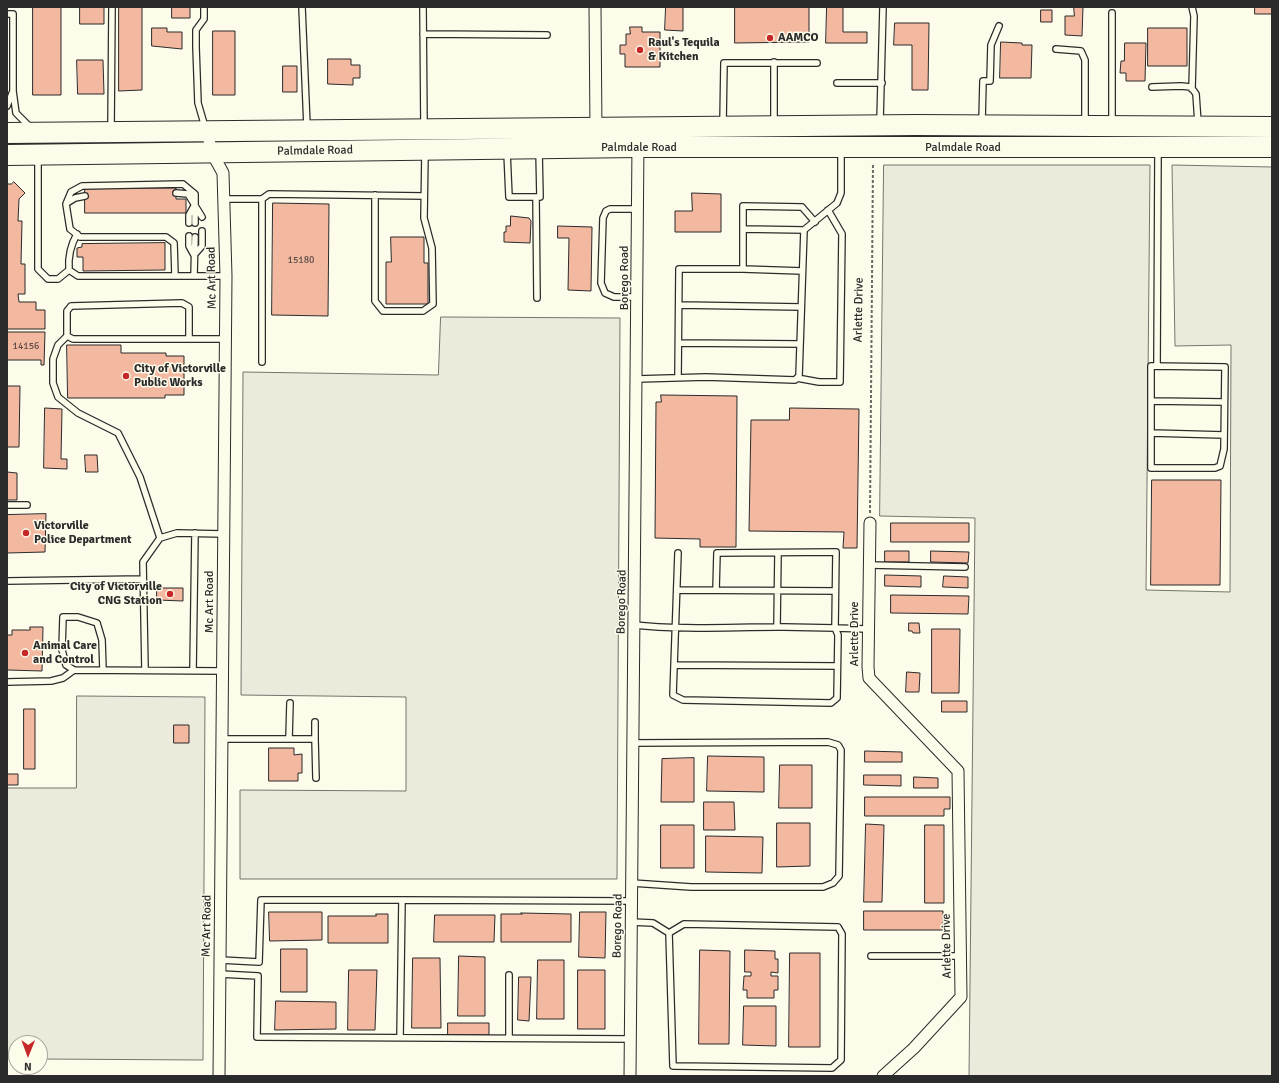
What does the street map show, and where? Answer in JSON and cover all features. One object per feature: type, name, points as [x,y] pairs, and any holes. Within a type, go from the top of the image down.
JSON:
[{"type":"highway","name":"Palmdale Road","points":[[7,133],[880,125],[1272,127]]},
{"type":"highway","name":"Palmdale Road","points":[[7,155],[597,148],[1272,147]]},
{"type":"street","points":[[595,7],[597,148]]},
{"type":"street","name":"Borego Road","points":[[630,1076],[638,297],[638,128]]},
{"type":"street","name":"Mc Art Road","points":[[207,131],[212,153],[223,173],[226,276],[219,1076]]},
{"type":"street","name":"Arlette Drive","points":[[870,523],[868,629],[869,678],[958,771],[961,997],[914,1048],[883,1076]]},
{"type":"lane","points":[[111,132],[112,7]]},
{"type":"lane","points":[[204,7],[204,19],[196,30],[196,47],[198,103],[207,131]]},
{"type":"lane","points":[[302,7],[307,131]]},
{"type":"lane","points":[[423,7],[424,129]]},
{"type":"lane","points":[[880,125],[883,7]]},
{"type":"lane","points":[[1192,7],[1192,89]]},
{"type":"lane","points":[[1112,13],[1112,127]]},
{"type":"lane","points":[[7,14],[13,14],[10,91],[7,106]]},
{"type":"lane","points":[[982,126],[983,82],[990,81],[991,45],[999,26]]},
{"type":"lane","points":[[423,34],[547,35]]},
{"type":"lane","points":[[1056,49],[1081,51],[1084,60],[1085,126]]},
{"type":"lane","points":[[774,62],[774,126]]},
{"type":"lane","points":[[723,127],[724,63],[817,63]]},
{"type":"lane","points":[[837,83],[882,83]]},
{"type":"lane","points":[[1152,87],[1191,87],[1196,94],[1198,107],[1198,127]]},
{"type":"lane","points":[[10,91],[16,113],[27,125],[40,133]]},
{"type":"lane","points":[[743,229],[804,230],[815,222],[837,203],[841,193],[841,148]]},
{"type":"lane","points":[[1157,366],[1158,148]]},
{"type":"lane","points":[[507,149],[509,197],[538,197]]},
{"type":"lane","points":[[537,298],[539,149]]},
{"type":"lane","points":[[375,195],[375,301],[382,311],[423,311],[433,304],[432,248],[424,218],[425,150]]},
{"type":"lane","points":[[38,155],[38,269],[48,279],[58,279],[69,270]]},
{"type":"lane","points":[[175,276],[174,243],[166,237],[80,237],[70,229],[66,204],[71,192],[82,186],[183,184],[195,194],[195,204],[189,215],[192,223]]},
{"type":"lane","points":[[176,193],[188,194],[202,217]]},
{"type":"lane","points":[[224,199],[262,199],[268,194],[424,196]]},
{"type":"lane","points":[[66,204],[75,198],[85,196]]},
{"type":"lane","points":[[262,199],[262,362]]},
{"type":"lane","points":[[743,269],[744,206],[802,207],[815,222]]},
{"type":"lane","points":[[638,209],[610,209],[606,211],[603,218],[601,283],[605,293],[614,297],[638,297]]},
{"type":"lane","points":[[637,379],[678,378],[795,380],[797,378],[820,382],[840,382],[842,234],[828,210]]},
{"type":"lane","points":[[797,378],[800,376],[804,230]]},
{"type":"lane","points":[[194,255],[202,246],[202,231]]},
{"type":"lane","points":[[69,270],[68,258],[71,243],[76,234]]},
{"type":"lane","points":[[192,237],[194,276]]},
{"type":"lane","points":[[678,378],[680,269],[802,271]]},
{"type":"lane","points":[[69,270],[78,276],[226,276]]},
{"type":"lane","points":[[160,538],[140,478],[118,433],[78,413],[58,397],[53,383],[53,359],[58,345],[67,336],[67,311],[72,306],[182,303],[189,307],[189,338]]},
{"type":"lane","points":[[679,305],[801,307]]},
{"type":"lane","points":[[67,336],[72,339],[226,339]]},
{"type":"lane","points":[[678,343],[800,344]]},
{"type":"lane","points":[[1151,366],[1157,366],[1225,367],[1224,435],[1222,460],[1220,466],[1215,468],[1151,468],[1151,366]]},
{"type":"lane","points":[[1151,401],[1224,402]]},
{"type":"lane","points":[[1151,433],[1224,435]]},
{"type":"lane","points":[[7,505],[27,506]]},
{"type":"lane","points":[[145,670],[143,562],[160,538],[177,533],[223,534]]},
{"type":"lane","points":[[193,670],[195,533]]},
{"type":"lane","points":[[678,553],[673,694],[683,700],[831,702],[837,698],[838,635],[835,628],[836,552],[717,553],[716,590]]},
{"type":"lane","points":[[777,627],[778,553]]},
{"type":"lane","points":[[869,565],[965,567]]},
{"type":"lane","points":[[7,581],[143,579]]},
{"type":"lane","points":[[676,590],[835,591]]},
{"type":"lane","points":[[103,670],[102,640],[97,623],[78,617],[63,617],[62,650],[66,665],[74,670],[222,671]]},
{"type":"lane","points":[[634,625],[675,627],[868,629]]},
{"type":"lane","points":[[674,665],[837,666]]},
{"type":"lane","points":[[7,682],[51,681],[64,678],[74,670]]},
{"type":"lane","points":[[289,738],[290,703]]},
{"type":"lane","points":[[315,722],[316,778]]},
{"type":"lane","points":[[222,739],[315,739]]},
{"type":"lane","points":[[632,883],[691,886],[792,887],[823,887],[833,883],[838,876],[841,750],[838,745],[828,742],[633,743]]},
{"type":"lane","points":[[220,960],[259,962],[261,900],[632,901]]},
{"type":"lane","points":[[400,1038],[402,900]]},
{"type":"lane","points":[[631,922],[653,923],[669,933]]},
{"type":"lane","points":[[684,924],[838,927],[842,934],[841,1060],[832,1068],[673,1066],[669,933],[684,924]]},
{"type":"lane","points":[[871,956],[960,956]]},
{"type":"lane","points":[[220,974],[258,976],[257,1037],[630,1039]]},
{"type":"lane","points":[[509,975],[509,1038]]},
{"type":"lane","points":[[784,1068],[784,1076]]},
{"type":"path","name":"Arlette Drive","points":[[870,523],[873,148]]},
{"type":"shaded area","points":[[884,165],[1150,165],[1146,590],[1230,592],[1231,345],[1175,346],[1172,165],[1272,167],[1272,1076],[969,1076],[975,518],[880,516]]},
{"type":"shaded area","points":[[441,317],[620,318],[617,879],[240,879],[240,790],[406,791],[406,697],[241,695],[243,372],[438,375]]},
{"type":"shaded area","points":[[77,696],[205,697],[203,1060],[48,1059],[48,1035],[8,1035],[7,1058],[7,788],[76,788]]},
{"type":"building","points":[[33,7],[61,7],[61,95],[33,95]]},
{"type":"building","points":[[80,7],[104,7],[104,24],[80,24]]},
{"type":"building","points":[[119,7],[142,7],[142,90],[119,91]]},
{"type":"building","points":[[172,7],[190,7],[190,18],[172,18]]},
{"type":"building","points":[[666,7],[683,7],[683,31],[665,30]]},
{"type":"building","points":[[735,7],[809,7],[809,42],[735,43]]},
{"type":"building","points":[[827,7],[843,7],[843,32],[867,32],[867,43],[826,43]]},
{"type":"building","points":[[1074,7],[1083,7],[1082,36],[1065,35],[1065,16],[1074,16]]},
{"type":"building","points":[[1255,7],[1272,7],[1272,14],[1255,14]]},
{"type":"building","points":[[1041,10],[1052,10],[1052,22],[1041,22]]},
{"type":"building","points":[[895,23],[929,23],[928,90],[912,90],[912,45],[894,45]]},
{"type":"building","name":"Raul's Tequila & Kitchen","points":[[630,27],[642,27],[642,32],[660,32],[660,67],[625,67],[625,54],[620,54],[620,45],[626,45],[626,34],[630,34]]},
{"type":"building","points":[[152,28],[167,28],[167,32],[182,32],[182,49],[152,46]]},
{"type":"building","points":[[1148,28],[1187,28],[1187,66],[1148,66]]},
{"type":"building","points":[[213,31],[235,31],[235,95],[213,95]]},
{"type":"building","points":[[1001,42],[1032,45],[1031,78],[1000,78]]},
{"type":"building","points":[[1125,43],[1146,43],[1145,81],[1126,81],[1126,73],[1120,73],[1121,61],[1124,61]]},
{"type":"building","points":[[328,59],[351,59],[351,65],[360,65],[360,78],[353,78],[353,85],[328,84]]},
{"type":"building","points":[[77,60],[103,60],[104,94],[78,94]]},
{"type":"building","points":[[283,66],[297,66],[297,92],[283,92]]},
{"type":"building","points":[[14,182],[25,193],[19,199],[18,221],[22,221],[21,264],[25,264],[25,294],[18,294],[19,302],[36,302],[36,310],[45,310],[45,329],[7,329],[7,184]]},
{"type":"building","points":[[85,188],[176,188],[176,199],[186,199],[186,213],[85,213]]},
{"type":"building","points":[[692,193],[721,194],[721,232],[675,232],[675,211],[692,211]]},
{"type":"building","points":[[273,203],[329,204],[328,316],[272,315]]},
{"type":"building","points":[[511,216],[529,218],[531,221],[530,243],[504,242],[504,232],[506,232],[506,226],[510,226]]},
{"type":"building","points":[[558,226],[592,227],[591,291],[568,290],[569,238],[558,238]]},
{"type":"building","points":[[391,237],[424,237],[424,263],[428,263],[428,304],[386,304],[386,262],[391,262]]},
{"type":"building","points":[[165,243],[165,270],[83,271],[83,257],[77,257],[77,248],[82,247],[82,244]]},
{"type":"building","points":[[7,332],[45,332],[44,365],[41,365],[41,360],[7,360]]},
{"type":"building","name":"City of Victorville Public Works","points":[[67,345],[121,345],[121,353],[166,353],[166,356],[184,356],[184,395],[165,395],[165,398],[68,398]]},
{"type":"building","points":[[7,386],[20,386],[19,447],[7,447]]},
{"type":"building","points":[[661,395],[737,396],[736,547],[700,547],[700,539],[655,538],[656,402],[661,402]]},
{"type":"building","points":[[45,408],[62,409],[61,459],[67,459],[67,469],[44,468]]},
{"type":"building","points":[[790,408],[859,409],[857,548],[843,548],[844,532],[749,531],[751,420],[789,420]]},
{"type":"building","points":[[85,455],[97,455],[98,472],[86,472]]},
{"type":"building","points":[[7,472],[17,473],[17,500],[7,500]]},
{"type":"building","points":[[1152,480],[1221,480],[1220,585],[1151,585]]},
{"type":"building","name":"Victorville Police Department","points":[[46,514],[45,552],[7,553],[7,515]]},
{"type":"building","points":[[891,523],[969,523],[969,542],[891,542]]},
{"type":"building","points":[[885,551],[909,551],[909,562],[885,562]]},
{"type":"building","points":[[931,551],[969,552],[968,563],[931,562]]},
{"type":"building","points":[[885,575],[921,576],[921,587],[885,586]]},
{"type":"building","points":[[944,576],[968,577],[968,588],[943,587]]},
{"type":"building","name":"City of Victorville CNG Station","points":[[157,588],[183,588],[183,601],[157,600]]},
{"type":"building","points":[[891,595],[969,596],[968,614],[891,613]]},
{"type":"building","points":[[909,623],[919,623],[920,633],[913,633],[912,631],[909,631]]},
{"type":"building","name":"Animal Care and Control","points":[[30,627],[43,627],[42,671],[7,670],[7,635],[12,635],[12,630],[30,630]]},
{"type":"building","points":[[932,629],[960,629],[959,693],[932,693]]},
{"type":"building","points":[[907,672],[920,673],[919,692],[906,692]]},
{"type":"building","points":[[942,701],[967,701],[967,712],[942,712]]},
{"type":"building","points":[[24,709],[35,709],[35,769],[24,769]]},
{"type":"building","points":[[174,725],[189,725],[189,743],[174,743]]},
{"type":"building","points":[[269,748],[294,748],[294,755],[302,754],[302,773],[298,773],[298,781],[269,781]]},
{"type":"building","points":[[865,751],[902,752],[902,762],[865,762]]},
{"type":"building","points":[[708,756],[764,757],[764,792],[707,791]]},
{"type":"building","points":[[694,758],[694,802],[661,802],[662,759]]},
{"type":"building","points":[[780,765],[812,765],[812,808],[779,808]]},
{"type":"building","points":[[7,774],[18,774],[18,785],[7,785]]},
{"type":"building","points":[[864,775],[901,775],[901,786],[864,785]]},
{"type":"building","points":[[914,777],[938,778],[938,788],[914,788]]},
{"type":"building","points":[[865,797],[950,797],[950,809],[944,809],[944,816],[865,816]]},
{"type":"building","points":[[704,802],[734,802],[735,830],[704,830]]},
{"type":"building","points":[[777,823],[810,823],[810,866],[777,867]]},
{"type":"building","points":[[866,824],[884,825],[882,902],[864,902]]},
{"type":"building","points":[[661,825],[694,825],[694,868],[661,868]]},
{"type":"building","points":[[925,825],[944,825],[944,903],[925,903]]},
{"type":"building","points":[[706,836],[763,837],[762,873],[706,872]]},
{"type":"building","points":[[864,911],[943,911],[943,930],[864,930]]},
{"type":"building","points":[[269,912],[322,912],[322,940],[270,941]]},
{"type":"building","points":[[580,912],[606,912],[605,958],[579,957]]},
{"type":"building","points":[[521,913],[571,914],[571,942],[501,942],[501,914],[522,914]]},
{"type":"building","points":[[376,914],[388,914],[388,943],[328,943],[328,916],[376,916]]},
{"type":"building","points":[[435,915],[495,915],[494,942],[434,942]]},
{"type":"building","points":[[281,949],[307,949],[307,992],[281,992]]},
{"type":"building","points":[[700,950],[730,951],[729,1044],[699,1044]]},
{"type":"building","points":[[745,950],[775,951],[775,959],[778,959],[778,973],[771,972],[771,976],[778,976],[778,990],[774,990],[774,998],[747,998],[747,990],[743,990],[744,976],[751,976],[751,972],[745,972]]},
{"type":"building","points":[[790,953],[820,953],[820,1047],[789,1047]]},
{"type":"building","points":[[459,956],[485,957],[485,1016],[458,1016]]},
{"type":"building","points":[[413,958],[440,958],[441,1028],[412,1028]]},
{"type":"building","points":[[538,960],[564,960],[564,1019],[537,1019]]},
{"type":"building","points":[[349,970],[377,970],[375,1030],[348,1030]]},
{"type":"building","points":[[578,970],[605,970],[605,1029],[578,1029]]},
{"type":"building","points":[[519,977],[531,977],[529,1021],[518,1020]]},
{"type":"building","points":[[276,1001],[336,1002],[336,1029],[275,1030]]},
{"type":"building","points":[[744,1006],[776,1006],[776,1046],[743,1045]]},
{"type":"building","points":[[448,1023],[489,1023],[489,1035],[448,1035]]},
{"type":"place","name":"AAMCO","points":[[770,38]]},
{"type":"place","name":"Raul's Tequila & Kitchen","points":[[640,50]]},
{"type":"place","name":"City of Victorville Public Works","points":[[126,376]]},
{"type":"place","name":"Victorville Police Department","points":[[26,533]]},
{"type":"place","name":"City of Victorville CNG Station","points":[[170,594]]},
{"type":"place","name":"Animal Care and Control","points":[[25,653]]}]
